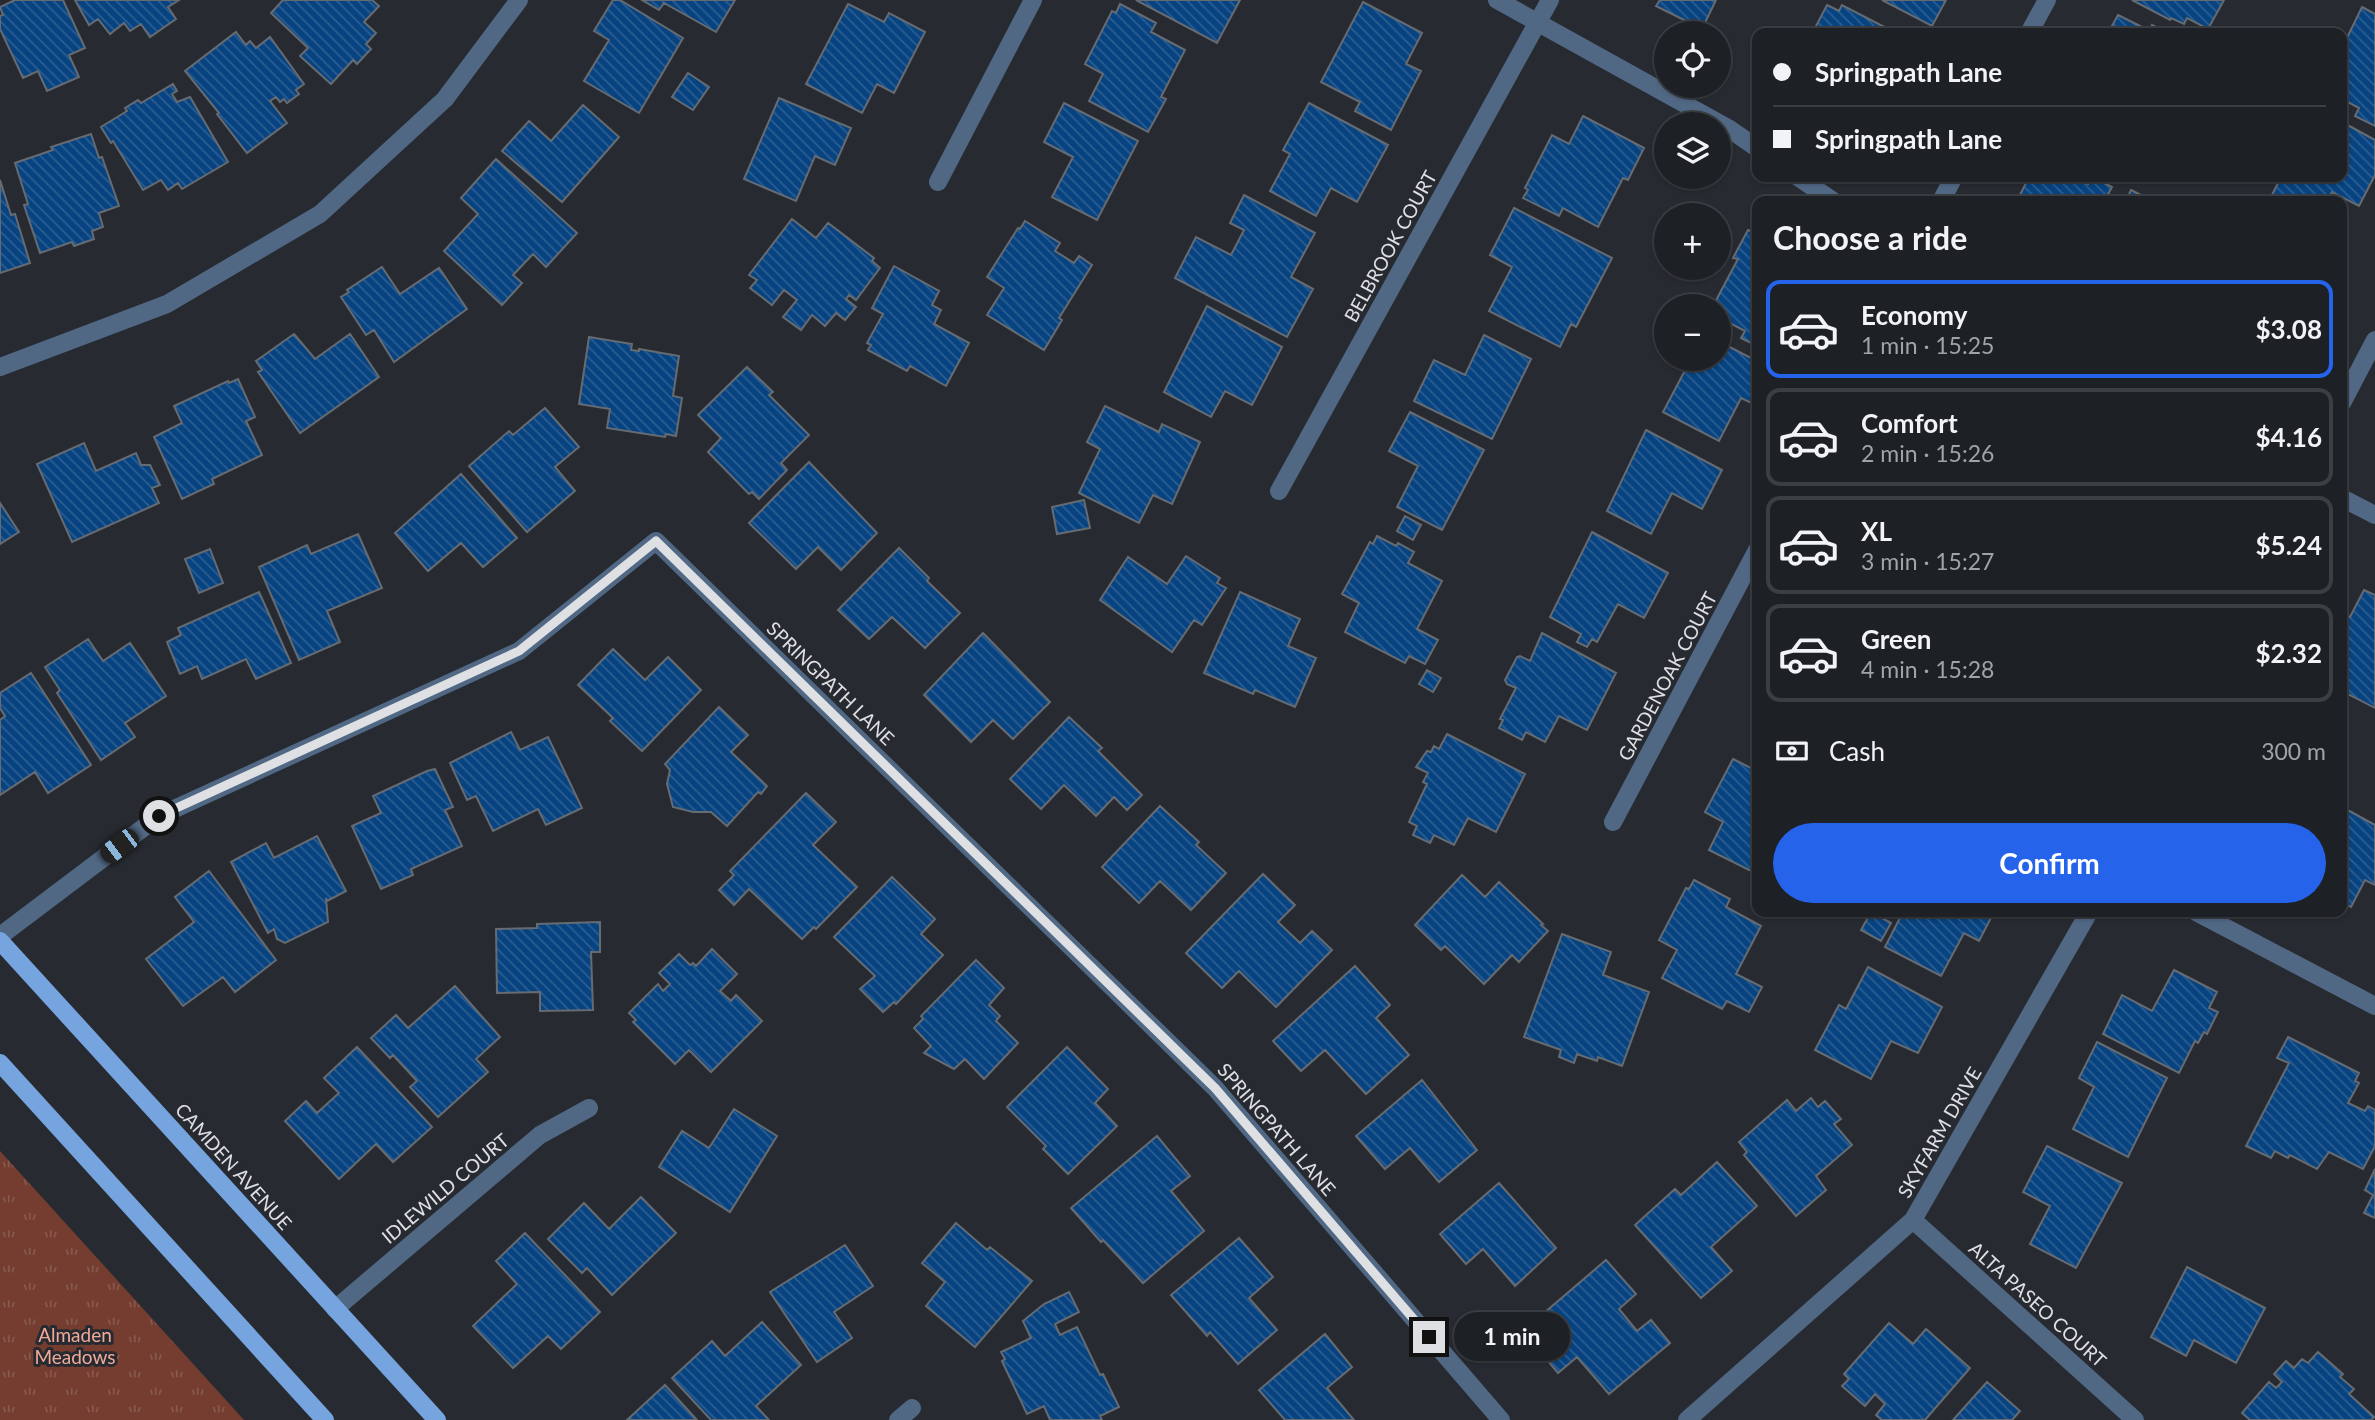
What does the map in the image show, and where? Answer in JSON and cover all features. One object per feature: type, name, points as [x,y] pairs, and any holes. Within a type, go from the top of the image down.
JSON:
[{"type":"main road","name":"CAMDEN AVENUE","points":[[0,939],[437,1420]]},
{"type":"main road","points":[[0,1063],[325,1420]]},
{"type":"street","points":[[0,367],[167,304],[320,214],[445,99],[519,0]]},
{"type":"street","points":[[938,182],[1033,0]]},
{"type":"street","points":[[1497,0],[1728,128],[1752,145]]},
{"type":"street","name":"BELBROOK COURT","points":[[1279,491],[1550,0]]},
{"type":"street","points":[[2032,28],[2046,0]]},
{"type":"street","points":[[1805,182],[1826,196]]},
{"type":"street","points":[[2347,393],[2375,340]]},
{"type":"street","points":[[2347,501],[2375,515]]},
{"type":"street","name":"SPRINGPATH LANE","points":[[0,939],[159,816],[519,651],[656,541],[1215,1088],[1501,1420]]},
{"type":"street","name":"GARDENOAK COURT","points":[[1613,822],[1752,559]]},
{"type":"street","name":"SKYFARM DRIVE","points":[[1686,1420],[1913,1220],[2086,917]]},
{"type":"street","points":[[2206,917],[2375,1006]]},
{"type":"street","name":"IDLEWILD COURT","points":[[335,1309],[540,1135],[589,1108]]},
{"type":"street","name":"ALTA PASEO COURT","points":[[1913,1220],[2135,1420]]},
{"type":"green space","name":"Almaden Meadows","points":[[0,1151],[244,1420],[0,1420]]},
{"type":"building","points":[[15,0],[63,0],[85,48],[69,55],[79,77],[47,91],[38,71],[23,78],[0,29],[0,16],[3,15],[0,7]]},
{"type":"building","points":[[75,0],[179,0],[168,7],[176,19],[150,37],[141,24],[130,31],[124,23],[110,34],[98,19],[89,25]]},
{"type":"building","points":[[283,0],[372,0],[379,6],[364,22],[376,33],[366,44],[371,49],[357,64],[353,60],[331,84],[300,56],[308,48],[271,13]]},
{"type":"building","points":[[613,0],[620,0],[683,38],[639,113],[584,81],[609,40],[594,31]]},
{"type":"building","points":[[642,0],[735,0],[716,32],[664,3],[659,10]]},
{"type":"building","points":[[1136,0],[1240,0],[1217,43]]},
{"type":"building","points":[[1660,0],[1716,0],[1706,21],[1686,21],[1656,6]]},
{"type":"building","points":[[1882,0],[1946,0],[1932,26]]},
{"type":"building","points":[[2132,0],[2224,0],[2209,28],[2187,18],[2184,24],[2171,18],[2170,20]]},
{"type":"building","points":[[1363,2],[1422,33],[1406,64],[1421,71],[1391,130],[1355,111],[1360,102],[1321,82]]},
{"type":"building","points":[[848,4],[884,22],[889,13],[925,32],[894,93],[877,84],[862,113],[806,84]]},
{"type":"building","points":[[1120,4],[1156,23],[1151,32],[1185,50],[1161,97],[1166,99],[1148,132],[1089,101],[1103,74],[1085,64],[1112,11],[1116,13]]},
{"type":"building","points":[[1827,5],[1839,11],[1842,5],[1886,28],[1815,28]]},
{"type":"building","points":[[2362,7],[2375,14],[2375,126],[2355,116],[2359,108],[2347,102],[2347,38]]},
{"type":"building","points":[[2118,15],[2144,28],[2111,28]]},
{"type":"building","points":[[236,32],[246,45],[250,41],[256,48],[270,37],[304,84],[296,90],[299,94],[287,103],[284,99],[280,102],[276,97],[270,101],[287,123],[247,153],[185,71]]},
{"type":"building","points":[[688,73],[709,87],[693,110],[672,97]]},
{"type":"building","points":[[173,84],[177,91],[172,94],[177,102],[190,97],[228,162],[182,189],[178,183],[168,190],[161,180],[143,190],[113,141],[111,143],[101,127],[127,111],[125,108],[138,100],[141,103]]},
{"type":"building","points":[[779,98],[851,128],[835,165],[815,156],[796,201],[744,179]]},
{"type":"building","points":[[1064,103],[1138,141],[1097,220],[1052,197],[1073,157],[1044,142]]},
{"type":"building","points":[[1309,103],[1388,145],[1357,202],[1331,188],[1316,216],[1270,191],[1290,154],[1283,150]]},
{"type":"building","points":[[583,105],[619,137],[562,202],[502,151],[529,121],[551,141]]},
{"type":"building","points":[[1583,116],[1644,148],[1628,180],[1623,178],[1598,227],[1563,208],[1559,216],[1523,198],[1528,190],[1525,188],[1552,135],[1569,144]]},
{"type":"building","points":[[2347,125],[2375,140],[2375,175],[2359,206],[2347,200],[2347,196],[2332,192],[2330,196],[2272,195],[2278,182],[2347,182]]},
{"type":"building","points":[[91,134],[119,206],[99,213],[103,227],[92,231],[94,239],[74,246],[72,242],[40,253],[24,205],[28,204],[15,163],[53,150],[51,147]]},
{"type":"building","points":[[496,159],[577,233],[546,267],[533,254],[513,275],[522,283],[502,305],[444,251],[478,214],[461,198]]},
{"type":"building","points":[[0,180],[11,215],[15,214],[30,263],[0,273]]},
{"type":"building","points":[[2026,182],[2102,182],[2112,187],[2108,194],[2112,196],[2020,196]]},
{"type":"building","points":[[2131,190],[2141,195],[2140,196],[2128,196]]},
{"type":"building","points":[[1244,195],[1315,233],[1291,277],[1313,289],[1287,337],[1175,278],[1196,237],[1231,255],[1244,230],[1230,223]]},
{"type":"building","points":[[1514,208],[1612,258],[1576,327],[1571,324],[1560,347],[1489,311],[1512,267],[1490,255]]},
{"type":"building","points":[[792,219],[816,238],[828,223],[874,258],[872,261],[880,268],[856,300],[849,295],[846,299],[856,307],[845,320],[836,313],[825,326],[812,315],[801,330],[783,317],[797,300],[784,290],[772,305],[750,288],[757,280],[749,275]]},
{"type":"building","points":[[1025,221],[1060,243],[1055,251],[1074,263],[1079,256],[1092,265],[1059,318],[1062,320],[1044,350],[987,315],[1004,288],[987,277]]},
{"type":"building","points":[[1748,230],[1752,232],[1752,344],[1741,338],[1745,331],[1731,324],[1731,294],[1719,294],[1727,280],[1731,280],[1731,272],[1738,259],[1733,258]]},
{"type":"building","points":[[894,266],[939,291],[932,305],[941,310],[934,324],[969,343],[946,386],[910,366],[907,371],[868,350],[871,345],[867,343],[883,314],[872,308]]},
{"type":"building","points":[[382,267],[400,294],[439,268],[467,309],[394,362],[374,330],[366,335],[341,297],[349,292],[347,290]]},
{"type":"building","points":[[1207,306],[1282,347],[1252,405],[1225,391],[1211,417],[1164,392]]},
{"type":"building","points":[[294,334],[315,359],[350,334],[379,377],[300,433],[258,372],[262,370],[256,361]]},
{"type":"building","points":[[1484,335],[1531,359],[1492,439],[1414,401],[1434,360],[1465,375]]},
{"type":"building","points":[[589,337],[632,344],[631,350],[679,356],[673,396],[682,398],[676,436],[666,434],[665,437],[607,428],[610,409],[579,404]]},
{"type":"building","points":[[1731,348],[1752,358],[1752,403],[1741,398],[1719,441],[1663,412],[1685,371],[1731,371]]},
{"type":"building","points":[[747,367],[773,392],[769,395],[809,435],[781,463],[787,470],[759,499],[752,492],[749,494],[708,452],[721,438],[698,415]]},
{"type":"building","points":[[238,379],[255,417],[246,421],[262,455],[212,479],[214,484],[182,499],[154,437],[182,423],[174,406]]},
{"type":"building","points":[[1105,406],[1159,432],[1162,424],[1200,442],[1172,504],[1153,495],[1139,523],[1079,493],[1100,449],[1087,442]]},
{"type":"building","points":[[545,408],[579,447],[555,467],[575,491],[527,532],[469,466],[509,431],[513,435]]},
{"type":"building","points":[[1410,412],[1484,450],[1442,530],[1397,507],[1418,466],[1389,451]]},
{"type":"building","points":[[1646,430],[1722,470],[1702,509],[1672,493],[1651,534],[1607,511]]},
{"type":"building","points":[[84,443],[96,471],[136,453],[141,465],[150,465],[160,485],[152,488],[159,503],[72,542],[37,464]]},
{"type":"building","points":[[809,462],[877,533],[841,570],[818,547],[796,569],[749,523]]},
{"type":"building","points":[[461,474],[517,538],[483,567],[461,543],[428,571],[395,533]]},
{"type":"building","points":[[1084,500],[1090,528],[1057,534],[1052,507]]},
{"type":"building","points":[[0,503],[19,532],[0,544]]},
{"type":"building","points":[[1405,516],[1421,525],[1413,540],[1397,531]]},
{"type":"building","points":[[1592,532],[1668,573],[1644,618],[1618,604],[1597,642],[1592,639],[1587,647],[1577,642],[1581,634],[1550,617]]},
{"type":"building","points":[[358,534],[382,588],[327,611],[340,642],[299,660],[259,567],[307,545],[311,554]]},
{"type":"building","points":[[1377,536],[1414,552],[1408,563],[1442,581],[1417,629],[1438,640],[1425,664],[1409,656],[1405,663],[1345,632],[1359,603],[1342,594],[1370,542],[1373,544]]},
{"type":"building","points":[[899,548],[929,578],[927,581],[960,613],[925,648],[892,617],[869,639],[838,610]]},
{"type":"building","points":[[210,549],[223,583],[199,593],[185,559]]},
{"type":"building","points":[[1186,556],[1220,578],[1217,583],[1226,588],[1202,625],[1194,620],[1172,652],[1100,600],[1128,557],[1167,584]]},
{"type":"building","points":[[2364,590],[2375,595],[2375,708],[2347,694],[2347,615],[2350,617]]},
{"type":"building","points":[[259,592],[291,663],[256,679],[246,659],[202,679],[197,666],[180,674],[167,642],[181,635],[178,628]]},
{"type":"building","points":[[1240,592],[1300,619],[1288,646],[1316,658],[1295,707],[1255,690],[1253,694],[1204,673]]},
{"type":"building","points":[[983,633],[1050,702],[1013,739],[993,720],[971,742],[924,695]]},
{"type":"building","points":[[1542,633],[1616,673],[1587,730],[1559,716],[1545,742],[1526,732],[1522,740],[1499,728],[1503,720],[1500,719],[1516,688],[1505,680],[1517,657],[1530,661]]},
{"type":"building","points":[[88,639],[103,661],[130,643],[166,696],[125,723],[135,737],[101,760],[57,693],[60,690],[45,667]]},
{"type":"building","points":[[613,649],[645,680],[668,657],[701,690],[642,751],[610,721],[613,718],[578,685]]},
{"type":"building","points":[[1427,670],[1441,678],[1433,692],[1419,684]]},
{"type":"building","points":[[31,673],[91,765],[48,793],[35,772],[0,795],[0,720],[5,716],[0,708],[0,693]]},
{"type":"building","points":[[719,707],[748,735],[731,752],[767,786],[761,794],[758,792],[727,826],[711,812],[693,812],[673,807],[667,784],[670,770],[665,764]]},
{"type":"building","points":[[1069,717],[1102,748],[1098,751],[1142,795],[1127,810],[1114,797],[1096,816],[1064,785],[1041,809],[1010,779]]},
{"type":"building","points":[[511,732],[520,750],[548,737],[582,808],[546,825],[538,809],[493,831],[476,796],[467,800],[450,763]]},
{"type":"building","points":[[1447,734],[1525,774],[1496,832],[1468,818],[1454,845],[1434,835],[1430,843],[1413,835],[1417,826],[1409,822],[1427,784],[1423,782],[1428,773],[1416,767],[1427,751],[1431,752],[1434,746],[1439,749]]},
{"type":"building","points":[[1733,759],[1752,768],[1752,872],[1709,850],[1723,822],[1705,812]]},
{"type":"building","points":[[435,769],[453,807],[445,810],[462,846],[411,869],[413,875],[381,889],[352,826],[381,813],[373,796]]},
{"type":"building","points":[[806,793],[836,822],[813,845],[857,887],[816,929],[814,927],[802,939],[749,889],[734,905],[719,890],[734,875],[730,871]]},
{"type":"building","points":[[1160,806],[1199,842],[1196,845],[1226,873],[1191,910],[1160,881],[1139,903],[1102,867]]},
{"type":"building","points":[[2347,810],[2375,825],[2375,885],[2365,880],[2351,907],[2347,905]]},
{"type":"building","points":[[317,836],[346,891],[327,901],[326,898],[328,922],[285,943],[277,939],[274,929],[268,933],[231,862],[266,843],[274,858]]},
{"type":"building","points":[[209,871],[276,960],[235,992],[223,977],[183,1006],[146,959],[194,922],[175,897]]},
{"type":"building","points":[[1263,874],[1295,905],[1278,922],[1300,943],[1312,931],[1332,950],[1276,1007],[1239,971],[1222,988],[1186,953]]},
{"type":"building","points":[[1462,875],[1485,897],[1499,882],[1548,931],[1519,962],[1512,955],[1484,984],[1445,946],[1441,950],[1415,925]]},
{"type":"building","points":[[892,877],[935,919],[921,934],[943,955],[896,1004],[894,1002],[883,1012],[860,989],[875,976],[834,937]]},
{"type":"building","points":[[1694,880],[1730,899],[1726,907],[1761,926],[1736,974],[1762,987],[1749,1012],[1727,1001],[1722,1009],[1662,978],[1677,950],[1659,940],[1686,888],[1689,889]]},
{"type":"building","points":[[1868,917],[1880,917],[1891,923],[1881,941],[1861,930]]},
{"type":"building","points":[[1900,917],[1991,917],[1979,941],[1964,933],[1941,976],[1885,947]]},
{"type":"building","points":[[600,922],[600,952],[591,952],[593,1010],[540,1011],[540,992],[497,993],[496,929],[537,928],[537,924]]},
{"type":"building","points":[[1562,934],[1611,952],[1603,975],[1649,992],[1622,1066],[1598,1057],[1597,1061],[1577,1054],[1574,1063],[1559,1057],[1561,1050],[1524,1037]]},
{"type":"building","points":[[712,949],[737,974],[720,991],[731,1001],[736,995],[762,1021],[711,1072],[689,1050],[675,1064],[633,1022],[636,1020],[629,1013],[658,984],[663,991],[670,984],[659,973],[679,954],[690,965],[693,963],[696,966]]},
{"type":"building","points":[[976,960],[1004,988],[989,1005],[1000,1016],[996,1021],[1018,1043],[984,1079],[965,1059],[954,1069],[924,1053],[931,1046],[914,1028],[923,1019],[921,1016]]},
{"type":"building","points":[[1355,966],[1390,1005],[1376,1018],[1409,1055],[1366,1094],[1325,1050],[1301,1071],[1273,1041]]},
{"type":"building","points":[[1868,967],[1942,1007],[1918,1053],[1891,1041],[1871,1079],[1815,1050],[1839,1005],[1846,1009]]},
{"type":"building","points":[[2174,970],[2217,992],[2209,1008],[2218,1012],[2207,1034],[2204,1032],[2198,1043],[2195,1041],[2179,1073],[2103,1034],[2122,995],[2152,1011]]},
{"type":"building","points":[[455,986],[500,1037],[476,1059],[488,1072],[438,1117],[410,1087],[417,1081],[393,1055],[390,1058],[371,1038],[396,1015],[408,1028]]},
{"type":"building","points":[[2288,1037],[2359,1073],[2355,1081],[2359,1083],[2348,1103],[2365,1111],[2368,1106],[2375,1110],[2375,1146],[2363,1169],[2329,1152],[2317,1169],[2290,1155],[2288,1158],[2275,1151],[2271,1158],[2246,1146],[2289,1063],[2277,1058]]},
{"type":"building","points":[[2097,1042],[2167,1078],[2128,1157],[2073,1129],[2094,1087],[2079,1078]]},
{"type":"building","points":[[357,1047],[432,1127],[393,1162],[376,1144],[339,1179],[285,1121],[306,1101],[317,1113],[339,1093],[324,1078]]},
{"type":"building","points":[[1067,1047],[1108,1089],[1095,1103],[1117,1126],[1068,1174],[1043,1149],[1046,1146],[1007,1107]]},
{"type":"building","points":[[1422,1080],[1477,1150],[1439,1182],[1410,1148],[1385,1169],[1356,1136]]},
{"type":"building","points":[[1811,1098],[1818,1107],[1825,1101],[1841,1119],[1834,1124],[1852,1145],[1816,1176],[1826,1190],[1796,1216],[1744,1155],[1747,1152],[1739,1142],[1787,1100],[1796,1111]]},
{"type":"building","points":[[734,1109],[777,1136],[730,1212],[659,1167],[682,1131],[709,1148]]},
{"type":"building","points":[[1157,1136],[1190,1176],[1171,1191],[1204,1231],[1143,1283],[1071,1208]]},
{"type":"building","points":[[2047,1146],[2122,1183],[2076,1268],[2030,1244],[2050,1206],[2023,1192]]},
{"type":"building","points":[[1717,1162],[1757,1206],[1711,1247],[1732,1271],[1701,1298],[1635,1225],[1675,1189],[1681,1195]]},
{"type":"building","points":[[2375,1169],[2375,1218],[2364,1213],[2373,1195],[2365,1190]]},
{"type":"building","points":[[1499,1183],[1556,1248],[1515,1286],[1483,1249],[1466,1264],[1440,1234]]},
{"type":"building","points":[[641,1197],[676,1233],[612,1295],[587,1268],[582,1273],[548,1239],[584,1203],[609,1229]]},
{"type":"building","points":[[956,1223],[987,1250],[990,1247],[1032,1281],[975,1347],[926,1306],[945,1282],[922,1263]]},
{"type":"building","points":[[525,1233],[600,1312],[561,1349],[548,1336],[513,1368],[473,1326],[517,1284],[496,1261]]},
{"type":"building","points":[[1239,1238],[1273,1277],[1249,1298],[1277,1330],[1238,1364],[1210,1332],[1207,1336],[1171,1295]]},
{"type":"building","points":[[845,1245],[873,1286],[834,1312],[852,1338],[817,1362],[770,1292]]},
{"type":"building","points":[[1606,1260],[1636,1294],[1619,1309],[1637,1331],[1651,1320],[1670,1343],[1609,1394],[1577,1357],[1558,1373],[1523,1331]]},
{"type":"building","points":[[2187,1267],[2265,1308],[2236,1363],[2194,1340],[2186,1356],[2151,1337]]},
{"type":"building","points":[[1069,1292],[1079,1312],[1055,1324],[1060,1335],[1077,1327],[1100,1375],[1103,1374],[1119,1407],[1100,1416],[1102,1420],[1050,1420],[1044,1406],[1027,1414],[1002,1361],[1005,1359],[1001,1352],[1031,1338],[1023,1321],[1044,1304]]},
{"type":"building","points":[[762,1322],[801,1365],[756,1406],[769,1420],[711,1420],[672,1378],[712,1341],[725,1356]]},
{"type":"building","points":[[1889,1323],[1913,1344],[1926,1329],[1970,1368],[1925,1420],[1882,1420],[1876,1415],[1885,1404],[1875,1394],[1865,1406],[1842,1386],[1849,1379],[1844,1374]]},
{"type":"building","points":[[1325,1334],[1352,1367],[1327,1388],[1354,1420],[1285,1420],[1259,1390]]},
{"type":"building","points":[[2318,1352],[2343,1374],[2340,1377],[2354,1389],[2349,1394],[2374,1417],[2371,1420],[2250,1420],[2242,1413],[2269,1382],[2276,1388],[2282,1382],[2274,1374],[2286,1361],[2294,1368],[2302,1359],[2308,1363]]},
{"type":"building","points":[[1987,1382],[2020,1411],[2012,1420],[1953,1420]]},
{"type":"building","points":[[665,1385],[697,1420],[627,1420]]},
{"type":"route","points":[[159,816],[519,651],[656,541],[1215,1088],[1429,1337]]}]
